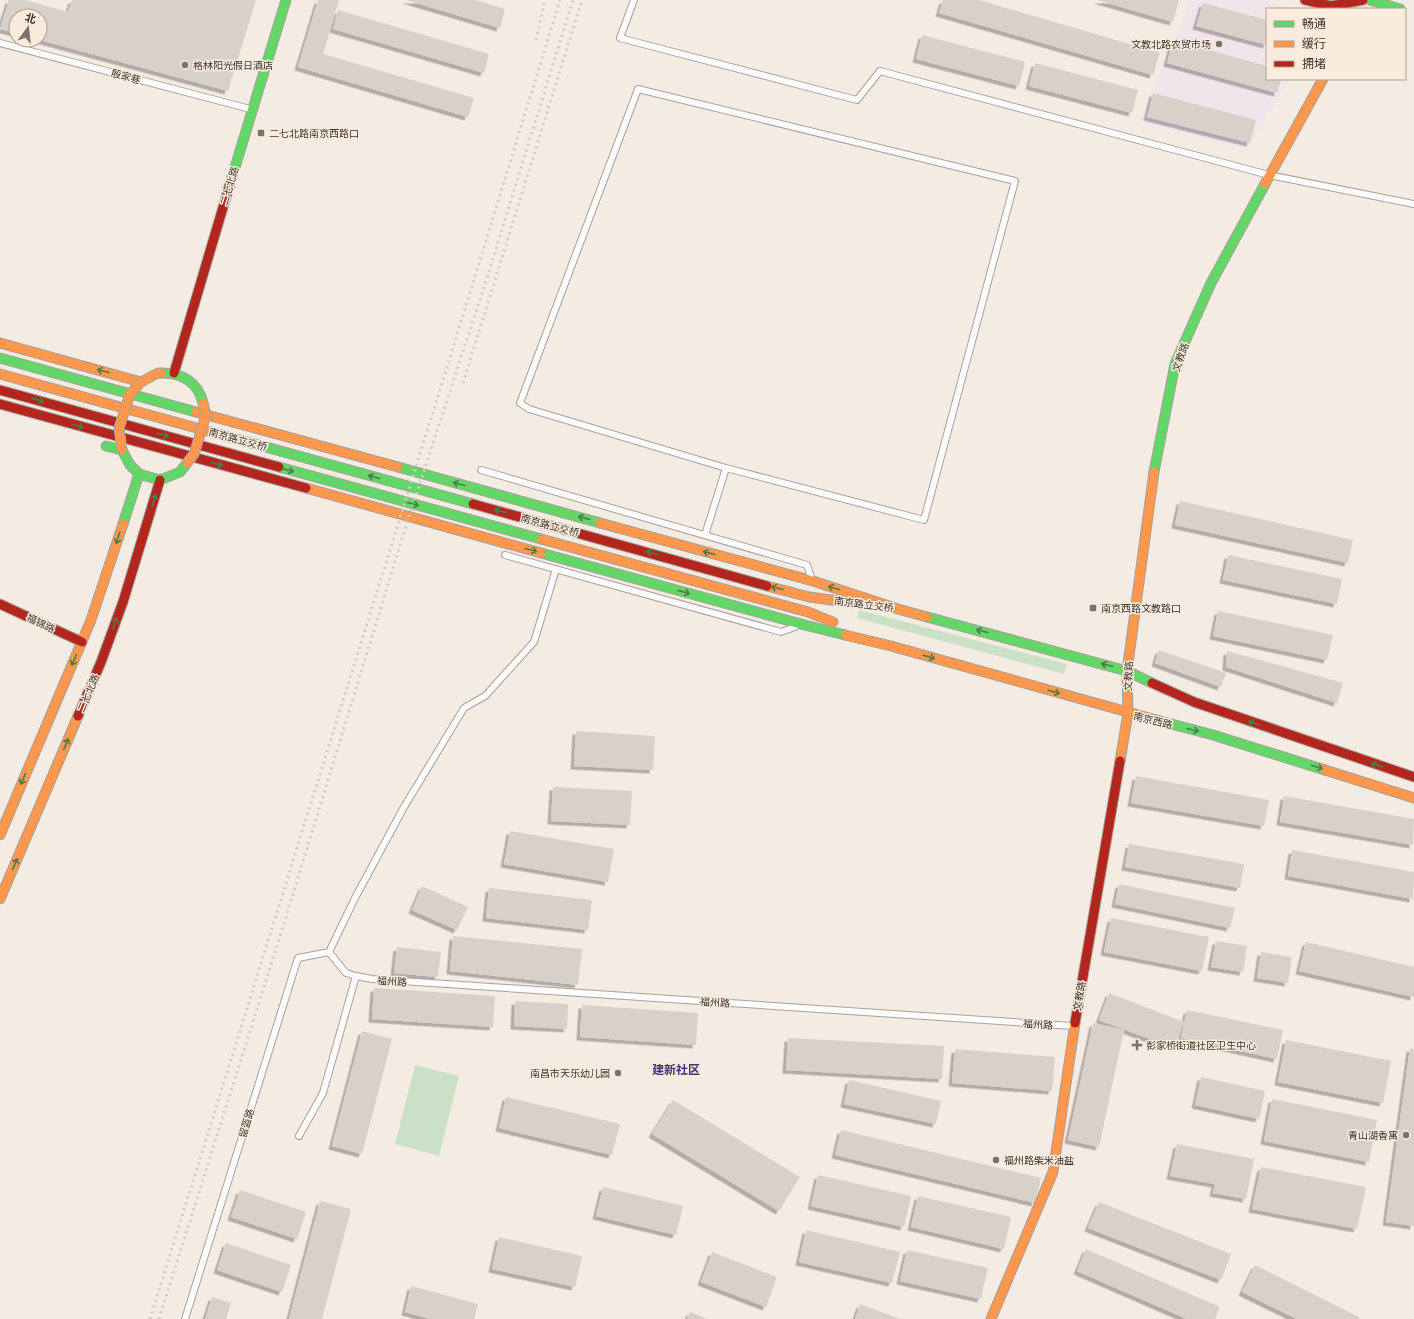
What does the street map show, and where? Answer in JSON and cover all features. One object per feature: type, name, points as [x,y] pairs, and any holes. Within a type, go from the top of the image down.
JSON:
[{"type":"main road","name":"二七北路","points":[[174,373],[286,0]]},
{"type":"main road","points":[[1305,0],[1331,6],[1363,0]]},
{"type":"main road","points":[[1368,0],[1398,8]]},
{"type":"main road","name":"文教路","points":[[991,1319],[1053,1172],[1074,1026],[1128,713],[1127,671],[1154,478],[1175,364],[1211,283],[1322,80]]},
{"type":"main road","points":[[0,343],[141,382]]},
{"type":"main road","name":"南京路立交桥","points":[[0,358],[813,581],[898,608]]},
{"type":"main road","points":[[158,373],[174,373],[192,382],[201,394],[206,415],[194,454],[180,472],[160,480],[139,474],[130,465],[122,450],[119,428],[130,394],[141,382],[158,373]]},
{"type":"main road","name":"南京路立交桥","points":[[0,374],[809,597],[898,608]]},
{"type":"main road","name":"南京路立交桥","points":[[0,390],[808,612],[891,646]]},
{"type":"main road","points":[[0,404],[801,624],[891,646]]},
{"type":"main road","points":[[99,444],[122,450]]},
{"type":"main road","points":[[0,835],[91,620],[139,474]]},
{"type":"main road","name":"二七北路","points":[[0,900],[101,662],[123,602],[160,480]]},
{"type":"main road","name":"福锦路","points":[[0,604],[82,642]]},
{"type":"main road","points":[[898,608],[1127,671],[1194,702],[1414,777]]},
{"type":"main road","name":"南京西路","points":[[891,646],[1128,713],[1213,735],[1414,798]]},
{"type":"lane","points":[[634,0],[620,38],[857,100],[880,71],[1269,175],[1414,204]]},
{"type":"lane","name":"殷家巷","points":[[0,43],[252,110]]},
{"type":"lane","points":[[638,89],[1015,181],[924,520],[726,468],[529,409],[520,403],[638,89]]},
{"type":"lane","points":[[705,536],[726,468]]},
{"type":"lane","points":[[481,470],[806,565],[813,581]]},
{"type":"lane","points":[[505,555],[781,632],[801,624]]},
{"type":"lane","points":[[299,1136],[323,1093],[356,976],[346,973],[329,952],[355,898],[404,807],[464,708],[485,696],[534,642],[556,569]]},
{"type":"lane","name":"留盔路","points":[[186,1319],[298,958],[329,952]]},
{"type":"lane","name":"福州路","points":[[356,976],[372,980],[1074,1026]]},
{"type":"shaded area","name":"文教北路农贸市场","points":[[1190,0],[1259,0],[1293,8],[1266,8],[1266,80],[1289,80],[1247,149],[1140,121]]},
{"type":"green space","points":[[859,610],[1067,664],[1064,674],[857,618]]},
{"type":"green space","points":[[415,1065],[459,1076],[439,1156],[395,1144]]},
{"type":"building","name":"格林阳光假日酒店","points":[[9,0],[25,0],[68,12],[72,0],[256,0],[228,91],[48,42],[48,8],[8,8],[8,31],[0,29]]},
{"type":"building","points":[[318,0],[339,0],[323,54],[474,98],[468,117],[298,67]]},
{"type":"building","points":[[406,0],[475,0],[505,9],[500,28]]},
{"type":"building","points":[[943,0],[979,0],[1160,53],[1153,75],[939,13]]},
{"type":"building","points":[[1097,0],[1179,0],[1173,22]]},
{"type":"building","points":[[1203,3],[1266,20],[1266,45],[1196,26]]},
{"type":"building","points":[[338,10],[489,54],[484,73],[333,29]]},
{"type":"building","points":[[922,35],[1025,62],[1019,86],[916,59]]},
{"type":"building","points":[[1173,40],[1266,66],[1266,80],[1281,80],[1277,93],[1167,63]]},
{"type":"building","points":[[1035,63],[1138,90],[1132,113],[1029,86]]},
{"type":"building","points":[[1153,93],[1256,120],[1250,143],[1147,117]]},
{"type":"building","points":[[1180,501],[1353,540],[1348,563],[1175,525]]},
{"type":"building","points":[[1228,555],[1342,579],[1337,604],[1223,580]]},
{"type":"building","points":[[1218,611],[1333,635],[1327,660],[1213,636]]},
{"type":"building","points":[[1159,650],[1226,673],[1221,687],[1155,663]]},
{"type":"building","points":[[1227,651],[1343,683],[1337,703],[1226,667]]},
{"type":"building","points":[[576,731],[655,736],[653,770],[574,766]]},
{"type":"building","points":[[1136,776],[1269,800],[1264,826],[1131,803]]},
{"type":"building","points":[[553,787],[632,791],[630,825],[551,821]]},
{"type":"building","points":[[1284,796],[1414,819],[1413,845],[1280,822]]},
{"type":"building","points":[[510,831],[614,849],[608,882],[504,864]]},
{"type":"building","points":[[1129,844],[1244,864],[1240,888],[1125,867]]},
{"type":"building","points":[[1292,850],[1414,872],[1413,899],[1288,876]]},
{"type":"building","points":[[1119,884],[1235,908],[1230,928],[1115,904]]},
{"type":"building","points":[[422,886],[468,907],[457,930],[412,910]]},
{"type":"building","points":[[489,888],[592,900],[588,930],[486,918]]},
{"type":"building","points":[[1111,918],[1209,937],[1202,971],[1104,952]]},
{"type":"building","points":[[453,936],[582,949],[578,985],[450,971]]},
{"type":"building","points":[[1216,941],[1247,946],[1243,972],[1211,967]]},
{"type":"building","points":[[1306,942],[1414,967],[1414,997],[1299,971]]},
{"type":"building","points":[[397,947],[441,952],[438,977],[394,973]]},
{"type":"building","points":[[1261,952],[1292,957],[1288,983],[1257,978]]},
{"type":"building","points":[[374,988],[495,996],[493,1027],[372,1019]]},
{"type":"building","points":[[1109,993],[1184,1022],[1174,1048],[1099,1020]]},
{"type":"building","points":[[515,1001],[568,1004],[567,1029],[514,1026]]},
{"type":"building","points":[[582,1005],[698,1013],[696,1045],[580,1037]]},
{"type":"building","points":[[1187,1010],[1283,1030],[1277,1059],[1181,1038]]},
{"type":"building","points":[[1093,1023],[1124,1030],[1099,1147],[1068,1140]]},
{"type":"building","points":[[362,1031],[392,1039],[362,1154],[332,1146]]},
{"type":"building","points":[[788,1038],[944,1046],[942,1079],[786,1070]]},
{"type":"building","points":[[1286,1040],[1391,1061],[1383,1103],[1278,1082]]},
{"type":"building","name":"青山湖香寓","points":[[1410,1048],[1414,1049],[1414,1226],[1386,1222]]},
{"type":"building","points":[[955,1049],[1055,1057],[1052,1091],[952,1083]]},
{"type":"building","points":[[1201,1077],[1265,1091],[1259,1119],[1195,1105]]},
{"type":"building","points":[[849,1080],[941,1101],[936,1124],[844,1104]]},
{"type":"building","points":[[506,1097],[620,1124],[612,1155],[499,1128]]},
{"type":"building","points":[[1272,1099],[1377,1120],[1369,1162],[1264,1141]]},
{"type":"building","points":[[673,1100],[800,1177],[779,1211],[652,1134]]},
{"type":"building","points":[[841,1130],[1041,1178],[1035,1203],[835,1155]]},
{"type":"building","points":[[1177,1144],[1254,1159],[1246,1199],[1213,1193],[1215,1184],[1170,1176]]},
{"type":"building","points":[[1261,1167],[1366,1187],[1357,1229],[1252,1209]]},
{"type":"building","points":[[818,1175],[911,1196],[904,1227],[811,1206]]},
{"type":"building","points":[[603,1187],[683,1206],[676,1235],[596,1216]]},
{"type":"building","points":[[240,1190],[306,1212],[297,1239],[231,1217]]},
{"type":"building","points":[[918,1196],[1011,1217],[1004,1249],[911,1227]]},
{"type":"building","points":[[320,1201],[351,1209],[322,1319],[289,1319]]},
{"type":"building","points":[[1099,1202],[1231,1254],[1221,1280],[1088,1228]]},
{"type":"building","points":[[806,1230],[900,1252],[892,1283],[799,1262]]},
{"type":"building","points":[[499,1237],[582,1256],[575,1287],[492,1269]]},
{"type":"building","points":[[226,1243],[291,1265],[282,1292],[217,1270]]},
{"type":"building","points":[[1086,1249],[1220,1307],[1215,1319],[1187,1319],[1077,1271]]},
{"type":"building","points":[[907,1250],[988,1268],[981,1299],[900,1281]]},
{"type":"building","points":[[712,1252],[777,1277],[766,1307],[701,1282]]},
{"type":"building","points":[[1255,1265],[1359,1317],[1358,1319],[1297,1319],[1242,1292]]},
{"type":"building","points":[[411,1286],[478,1304],[474,1319],[430,1319],[405,1312]]},
{"type":"building","points":[[212,1297],[231,1303],[226,1319],[205,1319]]},
{"type":"building","points":[[860,1304],[900,1319],[855,1319]]},
{"type":"building","points":[[690,1312],[707,1319],[687,1319]]},
{"type":"railway","points":[[536,40],[545,0]]},
{"type":"railway","points":[[150,1319],[560,0]]},
{"type":"railway","points":[[159,1319],[282,930],[405,529],[485,284],[573,0]]},
{"type":"railway","points":[[463,383],[582,0]]},
{"type":"traffic: fast","points":[[232,177],[286,0]]},
{"type":"traffic: fast","points":[[1370,0],[1397,8]]},
{"type":"traffic: fast","points":[[1154,472],[1175,364],[1211,283],[1265,184]]},
{"type":"traffic: fast","points":[[0,358],[196,412]]},
{"type":"traffic: fast","points":[[161,373],[169,373],[188,380],[197,389],[203,403]]},
{"type":"traffic: fast","points":[[222,435],[473,504]]},
{"type":"traffic: fast","points":[[106,446],[122,450],[130,465],[139,474],[160,480],[180,472],[187,463]]},
{"type":"traffic: fast","points":[[279,467],[541,539]]},
{"type":"traffic: fast","points":[[398,467],[600,523]]},
{"type":"traffic: fast","points":[[123,524],[139,474]]},
{"type":"traffic: fast","points":[[541,553],[845,635]]},
{"type":"traffic: fast","points":[[927,617],[1127,671],[1152,683]]},
{"type":"traffic: fast","points":[[1160,721],[1213,735],[1325,770]]},
{"type":"traffic: slow","points":[[1265,184],[1322,80]]},
{"type":"traffic: slow","points":[[0,343],[141,382],[158,373],[161,373]]},
{"type":"traffic: slow","points":[[0,374],[222,435]]},
{"type":"traffic: slow","points":[[122,450],[119,428],[130,394],[141,382]]},
{"type":"traffic: slow","points":[[187,463],[194,454],[206,415],[203,403]]},
{"type":"traffic: slow","points":[[196,412],[398,467]]},
{"type":"traffic: slow","points":[[1120,761],[1128,713],[1127,671],[1154,472]]},
{"type":"traffic: slow","points":[[306,488],[541,553]]},
{"type":"traffic: slow","points":[[600,523],[813,581],[927,617]]},
{"type":"traffic: slow","points":[[0,835],[91,620],[123,524]]},
{"type":"traffic: slow","points":[[541,539],[808,612],[833,622]]},
{"type":"traffic: slow","points":[[767,586],[809,597],[854,603]]},
{"type":"traffic: slow","points":[[845,635],[891,646],[1160,721]]},
{"type":"traffic: slow","points":[[0,899],[78,716]]},
{"type":"traffic: slow","points":[[1325,770],[1414,798]]},
{"type":"traffic: slow","points":[[991,1319],[1053,1172],[1075,1023]]},
{"type":"traffic: jam","points":[[1305,0],[1331,6],[1363,0]]},
{"type":"traffic: jam","points":[[174,373],[232,177]]},
{"type":"traffic: jam","points":[[0,390],[279,467]]},
{"type":"traffic: jam","points":[[0,404],[306,488]]},
{"type":"traffic: jam","points":[[78,716],[101,662],[123,602],[160,480]]},
{"type":"traffic: jam","points":[[473,504],[767,586]]},
{"type":"traffic: jam","points":[[0,604],[82,642]]},
{"type":"traffic: jam","points":[[1152,683],[1194,702],[1414,777]]},
{"type":"traffic: jam","points":[[1075,1023],[1120,761]]},
{"type":"place","name":"文教北路农贸市场","points":[[1219,44]]},
{"type":"place","name":"格林阳光假日酒店","points":[[185,65]]},
{"type":"place","name":"二七北路南京西路口","points":[[261,133]]},
{"type":"place","name":"南京西路文教路口","points":[[1093,608]]},
{"type":"place","name":"彭家桥街道社区卫生中心","points":[[1137,1045]]},
{"type":"place","name":"南昌市天乐幼儿园","points":[[618,1073]]},
{"type":"place","name":"青山湖香寓","points":[[1406,1135]]},
{"type":"place","name":"福州路柴米油盐","points":[[996,1160]]},
{"type":"district","name":"建新社区","points":[[676,1069]]}]
